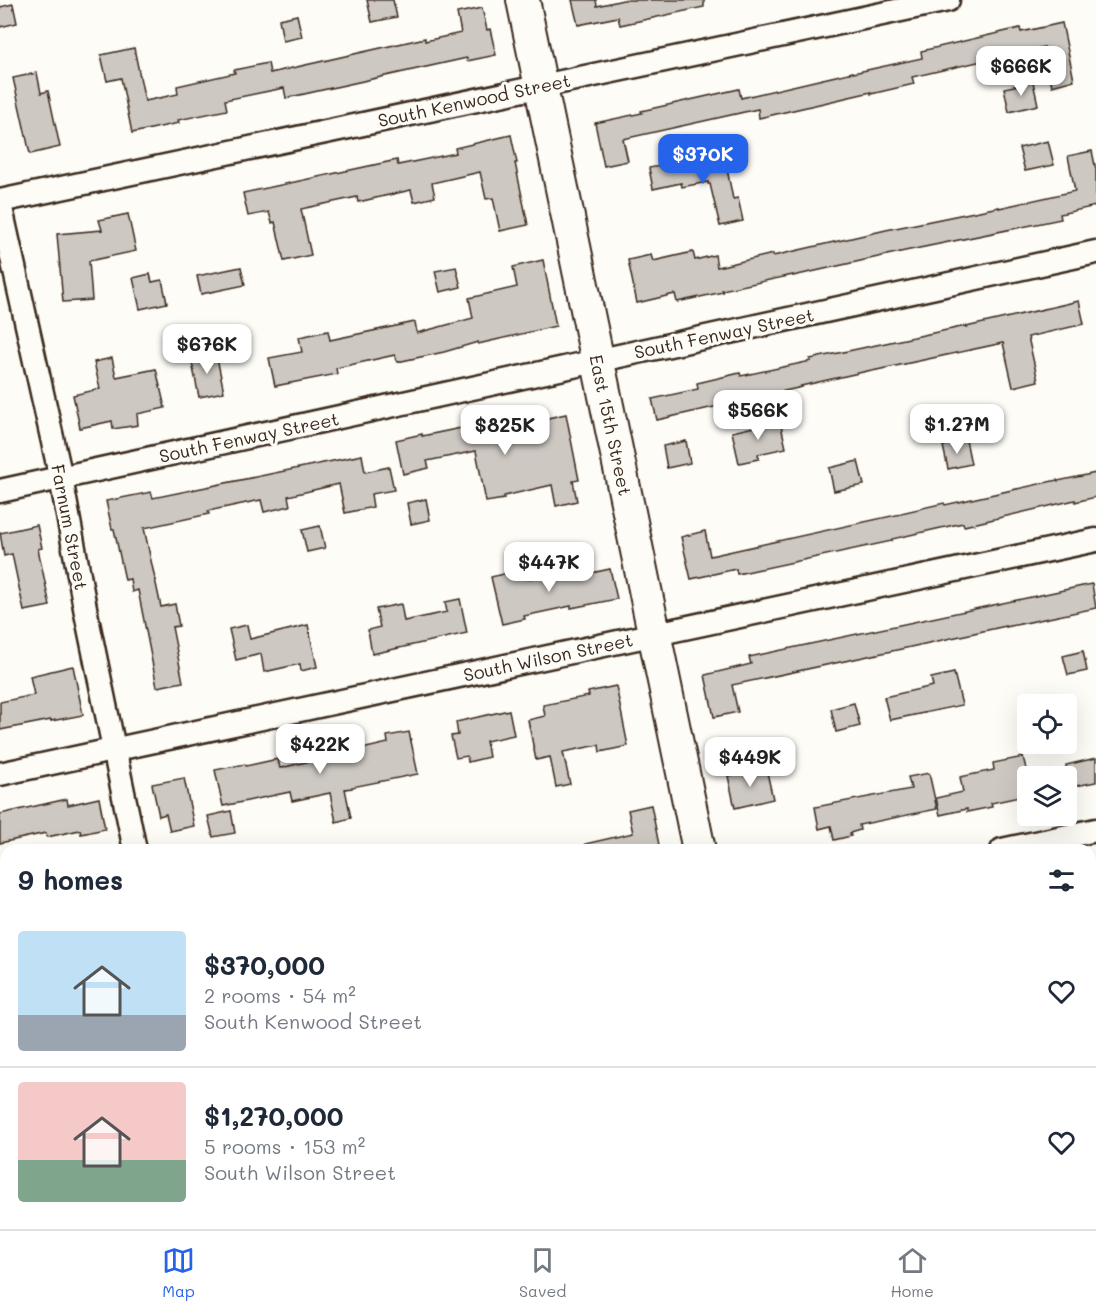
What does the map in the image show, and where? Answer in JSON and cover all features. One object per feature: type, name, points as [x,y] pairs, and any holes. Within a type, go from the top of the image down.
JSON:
[{"type":"main road","name":"East 15th Street","points":[[523,0],[698,844]]},
{"type":"street","name":"South Kenwood Street","points":[[0,203],[948,0]]},
{"type":"street","name":"Farnum Street","points":[[0,203],[61,478],[86,613],[134,844]]},
{"type":"street","name":"South Fenway Street","points":[[0,491],[1096,252]]},
{"type":"street","name":"South Wilson Street","points":[[0,774],[1096,540]]},
{"type":"street","points":[[1030,844],[1096,830]]},
{"type":"building","points":[[367,0],[393,0],[397,17],[372,22]]},
{"type":"building","points":[[572,0],[596,0],[597,6],[623,0],[704,0],[704,7],[620,25],[618,17],[578,25]]},
{"type":"building","points":[[13,4],[17,23],[0,27],[0,7]]},
{"type":"building","points":[[482,8],[496,55],[467,61],[467,58],[286,98],[284,88],[225,100],[227,110],[178,120],[179,123],[132,133],[121,78],[107,81],[101,55],[134,48],[145,101],[178,94],[177,86],[235,73],[234,70],[268,63],[270,73],[425,38],[425,41],[461,33],[457,13]]},
{"type":"building","points":[[297,15],[302,37],[283,41],[279,19]]},
{"type":"building","points":[[1062,23],[1074,80],[1052,86],[1044,47],[912,77],[914,84],[871,94],[871,92],[759,118],[758,109],[623,139],[628,161],[604,166],[595,123],[739,89],[741,98],[922,58],[921,51],[1020,28],[1021,32]]},
{"type":"building","points":[[37,73],[41,93],[48,91],[60,147],[30,154],[13,78]]},
{"type":"building","points":[[1033,82],[1038,105],[1009,112],[1004,88]]},
{"type":"building","points":[[511,135],[528,225],[500,231],[493,198],[486,199],[480,172],[432,183],[435,197],[414,202],[411,190],[358,202],[357,197],[301,209],[311,255],[284,261],[275,222],[272,223],[269,212],[248,216],[243,193],[397,160],[398,165],[456,153],[455,148]]},
{"type":"building","points":[[1048,141],[1054,165],[1025,171],[1019,148]]},
{"type":"building","points":[[1092,151],[1096,170],[1096,206],[1060,214],[1061,219],[722,290],[723,292],[677,302],[675,294],[637,303],[628,260],[651,255],[653,261],[693,252],[695,260],[715,255],[717,267],[1075,191],[1068,156]]},
{"type":"building","points":[[725,159],[733,199],[738,198],[743,221],[720,226],[708,182],[682,187],[681,183],[653,189],[649,168],[670,164],[671,168],[698,162],[699,165]]},
{"type":"building","points":[[128,214],[136,251],[89,261],[92,300],[63,302],[57,234],[102,230],[99,220]]},
{"type":"building","points":[[543,260],[556,326],[397,362],[395,355],[336,368],[337,374],[275,386],[269,358],[302,352],[299,337],[328,331],[330,340],[415,322],[417,333],[473,318],[469,298],[517,287],[513,267]]},
{"type":"building","points":[[241,267],[245,285],[201,294],[197,276]]},
{"type":"building","points":[[456,267],[461,287],[440,292],[435,271]]},
{"type":"building","points":[[150,274],[152,282],[162,280],[167,303],[140,309],[133,278]]},
{"type":"building","points":[[1079,301],[1084,324],[1028,337],[1038,381],[1013,387],[1003,343],[872,370],[657,420],[652,399],[698,389],[697,383],[811,361],[810,359]]},
{"type":"building","points":[[216,353],[224,392],[199,397],[191,358]]},
{"type":"building","points":[[112,358],[116,377],[156,369],[165,408],[137,414],[138,425],[113,429],[112,421],[80,428],[73,395],[100,389],[94,362]]},
{"type":"building","points":[[566,414],[579,480],[573,481],[577,501],[556,506],[552,485],[486,502],[476,451],[427,461],[429,468],[403,474],[396,440],[466,427],[466,429],[520,417],[521,424]]},
{"type":"building","points":[[780,421],[786,448],[758,454],[759,459],[739,463],[732,432]]},
{"type":"building","points":[[966,440],[971,464],[948,469],[943,446]]},
{"type":"building","points":[[686,441],[690,463],[667,468],[663,446]]},
{"type":"building","points":[[362,455],[365,472],[389,467],[394,490],[371,494],[373,507],[345,513],[339,484],[288,496],[290,506],[264,512],[261,500],[144,528],[161,607],[175,604],[179,626],[172,627],[183,682],[157,687],[138,590],[132,592],[130,579],[125,580],[106,501],[151,492],[153,498]]},
{"type":"building","points":[[858,461],[864,485],[834,491],[829,468]]},
{"type":"building","points":[[1096,473],[1096,497],[964,526],[963,523],[892,539],[892,541],[737,574],[736,569],[691,579],[681,537],[705,531],[710,556],[944,503],[945,505]]},
{"type":"building","points":[[426,499],[430,520],[411,524],[407,503]]},
{"type":"building","points":[[37,525],[42,548],[38,549],[50,606],[24,611],[12,554],[4,556],[0,533]]},
{"type":"building","points":[[320,526],[325,548],[307,552],[302,530]]},
{"type":"building","points":[[524,569],[526,579],[557,573],[559,580],[610,569],[617,599],[524,616],[525,619],[502,624],[491,577]]},
{"type":"building","points":[[1092,584],[1096,608],[732,685],[738,712],[714,717],[705,675],[751,664],[749,657]]},
{"type":"building","points":[[460,599],[467,633],[372,654],[368,630],[380,627],[376,609],[401,604],[404,621],[447,612],[445,602]]},
{"type":"building","points":[[247,625],[250,639],[308,625],[317,667],[301,671],[300,664],[264,672],[261,654],[236,660],[229,629]]},
{"type":"building","points":[[1083,651],[1087,671],[1068,675],[1063,656]]},
{"type":"building","points":[[73,666],[83,715],[0,730],[0,702],[34,695],[30,676]]},
{"type":"building","points":[[954,673],[962,705],[890,720],[884,697],[933,686],[931,678]]},
{"type":"building","points":[[616,686],[628,746],[600,752],[599,745],[563,752],[570,784],[556,787],[550,757],[536,760],[528,720],[545,716],[543,705],[589,696],[588,692]]},
{"type":"building","points":[[854,703],[860,726],[836,732],[831,709]]},
{"type":"building","points":[[509,710],[514,735],[486,741],[489,757],[468,762],[467,756],[456,758],[451,736],[458,735],[456,722]]},
{"type":"building","points":[[409,732],[418,774],[345,789],[351,818],[336,822],[330,793],[292,801],[290,792],[223,806],[215,770],[278,759],[280,768],[388,743],[387,736]]},
{"type":"building","points":[[1023,757],[1025,766],[1017,766],[1017,797],[991,803],[992,807],[967,812],[967,809],[940,815],[936,798],[963,792],[960,777],[994,770],[993,763]]},
{"type":"building","points":[[1096,758],[1096,782],[1077,786],[1077,766],[1066,765]]},
{"type":"building","points":[[766,768],[773,799],[735,808],[728,776]]},
{"type":"building","points":[[929,773],[937,809],[859,825],[860,830],[850,833],[851,836],[834,840],[831,826],[819,829],[815,807],[911,789],[908,777]]},
{"type":"building","points":[[184,778],[194,826],[170,831],[166,814],[159,816],[152,784]]},
{"type":"building","points":[[99,798],[105,829],[81,834],[80,830],[47,837],[46,833],[0,843],[0,814],[67,799],[68,805]]},
{"type":"building","points":[[651,805],[659,844],[585,844],[633,833],[628,810]]},
{"type":"building","points":[[231,811],[235,833],[213,837],[208,816]]}]
